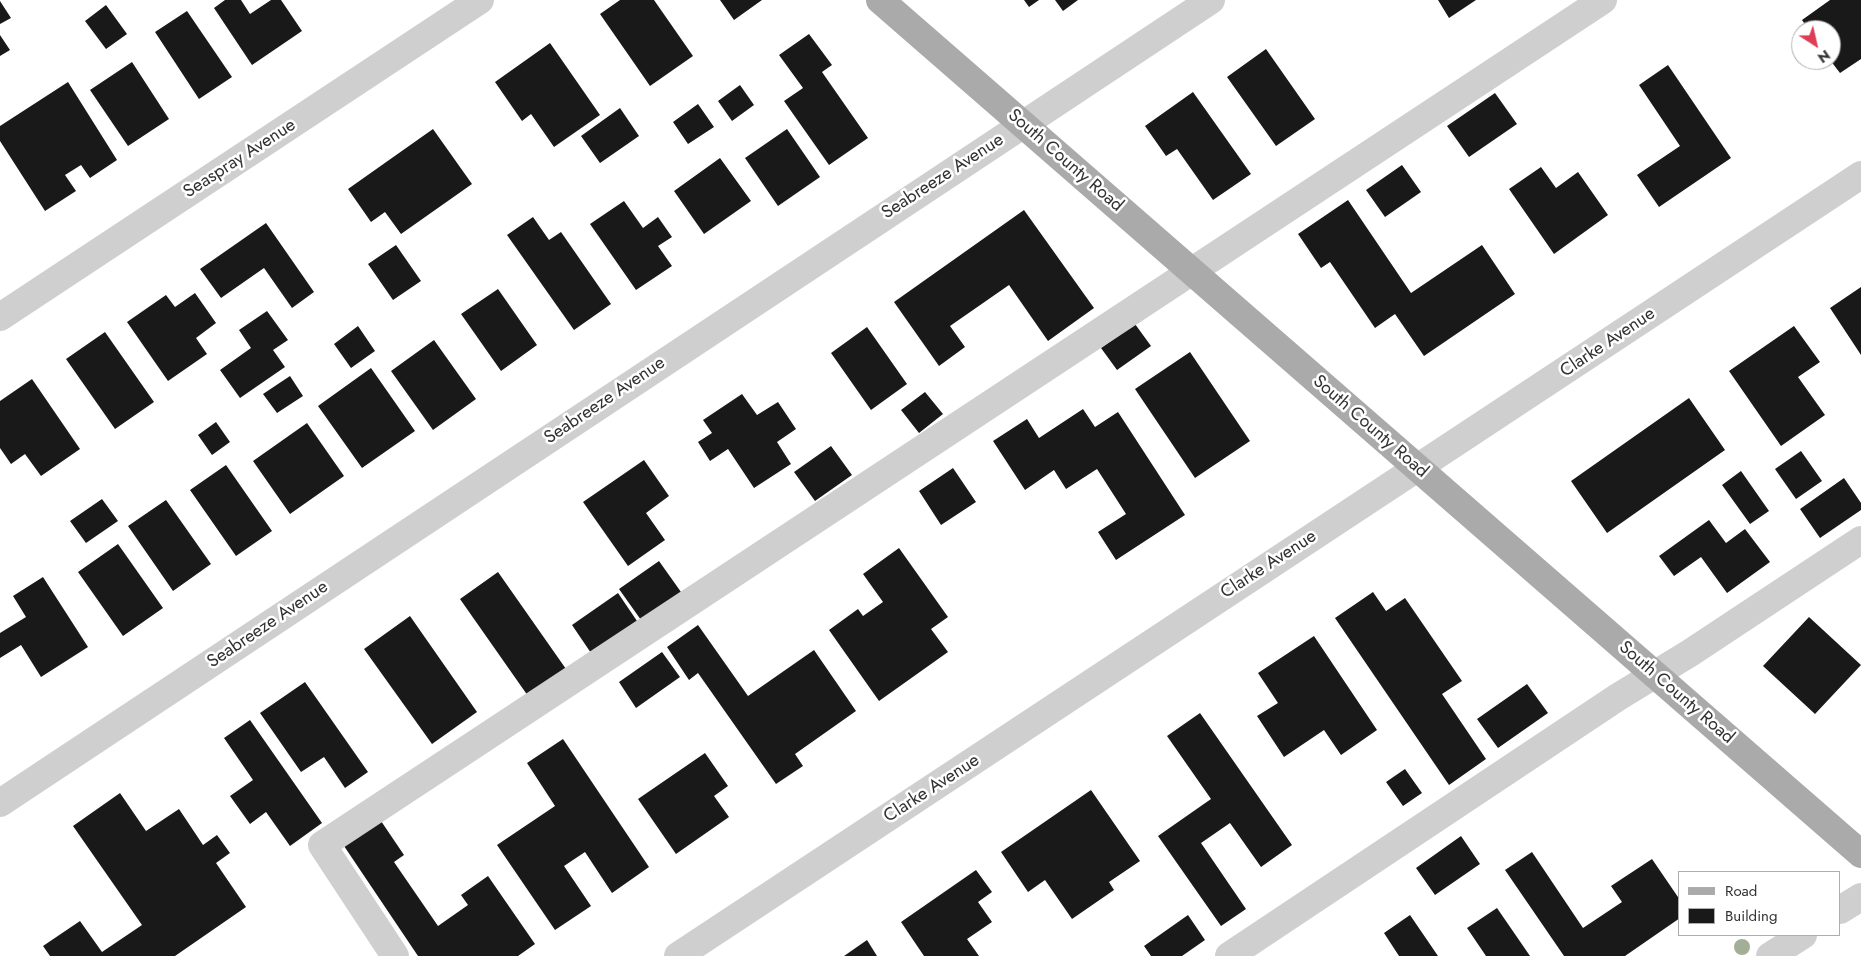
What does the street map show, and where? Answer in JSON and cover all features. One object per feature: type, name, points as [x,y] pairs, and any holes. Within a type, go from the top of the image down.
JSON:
[{"type":"main road","name":"South County Road","points":[[880,0],[1861,854]]},
{"type":"street","name":"Seaspray Avenue","points":[[0,318],[480,0]]},
{"type":"street","name":"Seabreeze Avenue","points":[[0,802],[1212,0]]},
{"type":"street","points":[[395,956],[322,845],[1603,0]]},
{"type":"street","name":"Clarke Avenue","points":[[678,956],[1861,175]]},
{"type":"street","points":[[1229,956],[1654,674],[1861,540]]},
{"type":"street","points":[[1841,909],[1861,897]]},
{"type":"street","points":[[1770,956],[1800,936]]},
{"type":"building","points":[[225,0],[241,0],[250,14],[271,0],[281,0],[302,31],[252,65],[214,8]]},
{"type":"building","points":[[620,0],[654,0],[693,56],[650,86],[600,14]]},
{"type":"building","points":[[720,0],[762,0],[734,20]]},
{"type":"building","points":[[1024,0],[1039,0],[1029,7]]},
{"type":"building","points":[[1055,0],[1078,0],[1063,11]]},
{"type":"building","points":[[1438,0],[1476,0],[1449,18]]},
{"type":"building","points":[[1830,0],[1861,0],[1861,59],[1840,73],[1838,70],[1841,70],[1841,20],[1802,20]]},
{"type":"building","points":[[0,1],[11,18],[0,24]]},
{"type":"building","points":[[106,5],[127,34],[106,49],[85,21]]},
{"type":"building","points":[[187,11],[232,77],[199,99],[155,32]]},
{"type":"building","points":[[809,34],[832,65],[822,72],[868,138],[829,165],[784,101],[803,88],[779,55]]},
{"type":"building","points":[[0,35],[10,50],[0,56]]},
{"type":"building","points":[[550,43],[600,115],[554,147],[531,114],[522,121],[495,82]]},
{"type":"building","points":[[1266,49],[1315,119],[1276,146],[1227,77]]},
{"type":"building","points":[[132,62],[169,119],[128,146],[90,90]]},
{"type":"building","points":[[1668,65],[1731,158],[1659,207],[1637,175],[1680,146],[1639,85]]},
{"type":"building","points":[[68,82],[117,160],[90,178],[81,165],[65,175],[76,191],[45,211],[0,141],[0,126]]},
{"type":"building","points":[[740,85],[754,105],[732,121],[718,101]]},
{"type":"building","points":[[1193,92],[1251,174],[1213,200],[1177,149],[1166,156],[1145,126]]},
{"type":"building","points":[[1495,93],[1517,124],[1469,157],[1447,126]]},
{"type":"building","points":[[698,104],[714,127],[688,144],[673,122]]},
{"type":"building","points":[[620,108],[639,136],[600,163],[581,136]]},
{"type":"building","points":[[433,129],[472,184],[401,234],[385,212],[371,222],[348,189]]},
{"type":"building","points":[[787,129],[820,177],[778,206],[745,158]]},
{"type":"building","points":[[720,158],[751,201],[704,234],[674,191]]},
{"type":"building","points":[[1402,165],[1421,192],[1385,217],[1366,190]]},
{"type":"building","points":[[1541,167],[1556,188],[1578,172],[1608,215],[1554,254],[1509,189]]},
{"type":"building","points":[[1348,200],[1411,293],[1482,245],[1515,294],[1424,356],[1395,314],[1375,328],[1330,262],[1321,268],[1298,234]]},
{"type":"building","points":[[624,201],[643,228],[658,217],[672,237],[658,246],[672,266],[636,290],[590,224]]},
{"type":"building","points":[[1024,210],[1094,308],[1048,341],[1009,285],[950,326],[965,347],[939,366],[894,302]]},
{"type":"building","points":[[533,217],[549,240],[561,232],[611,304],[574,330],[507,235]]},
{"type":"building","points":[[266,223],[314,292],[292,308],[264,268],[221,298],[200,269]]},
{"type":"building","points":[[396,245],[421,281],[393,300],[368,264]]},
{"type":"building","points":[[1861,287],[1861,355],[1830,308]]},
{"type":"building","points":[[498,289],[537,345],[501,371],[461,314]]},
{"type":"building","points":[[195,293],[216,323],[196,338],[207,354],[168,381],[127,322],[166,295],[175,307]]},
{"type":"building","points":[[267,311],[288,340],[273,350],[285,367],[240,398],[220,370],[251,348],[239,330]]},
{"type":"building","points":[[1135,324],[1151,346],[1117,370],[1101,348]]},
{"type":"building","points":[[358,326],[375,351],[351,368],[334,344]]},
{"type":"building","points":[[1794,326],[1820,362],[1798,377],[1825,415],[1781,446],[1729,371]]},
{"type":"building","points":[[867,327],[907,384],[871,410],[831,353]]},
{"type":"building","points":[[105,332],[154,402],[115,429],[66,359]]},
{"type":"building","points":[[434,340],[476,399],[433,430],[391,371]]},
{"type":"building","points":[[1190,352],[1250,441],[1195,478],[1135,389]]},
{"type":"building","points":[[371,368],[415,431],[362,468],[318,406]]},
{"type":"building","points":[[290,376],[303,396],[277,413],[263,394]]},
{"type":"building","points":[[32,379],[80,449],[41,476],[25,454],[11,464],[0,448],[0,401]]},
{"type":"building","points":[[925,392],[943,414],[919,433],[901,410]]},
{"type":"building","points":[[742,394],[757,415],[778,402],[796,429],[777,442],[791,464],[754,488],[728,449],[710,461],[698,442],[712,433],[703,420]]},
{"type":"building","points":[[1689,398],[1725,450],[1607,533],[1571,481]]},
{"type":"building","points":[[1083,409],[1095,427],[1118,412],[1185,515],[1116,560],[1098,532],[1126,514],[1097,469],[1066,489],[1054,470],[1025,490],[993,441],[1027,419],[1039,438]]},
{"type":"building","points":[[216,422],[230,442],[212,455],[198,435]]},
{"type":"building","points":[[307,423],[344,476],[290,514],[253,461]]},
{"type":"building","points":[[831,446],[852,475],[815,501],[794,472]]},
{"type":"building","points":[[1801,451],[1822,481],[1796,499],[1775,469]]},
{"type":"building","points":[[644,460],[669,496],[646,513],[665,540],[628,566],[583,502]]},
{"type":"building","points":[[226,465],[272,531],[236,556],[190,490]]},
{"type":"building","points":[[953,468],[976,502],[941,525],[919,491]]},
{"type":"building","points":[[1741,471],[1769,511],[1750,524],[1722,485]]},
{"type":"building","points":[[1844,478],[1861,503],[1861,510],[1820,538],[1800,509]]},
{"type":"building","points":[[102,499],[118,521],[86,543],[70,521]]},
{"type":"building","points":[[166,500],[211,564],[173,591],[128,526]]},
{"type":"building","points":[[1709,520],[1726,543],[1745,529],[1770,562],[1727,593],[1701,557],[1674,576],[1659,556]]},
{"type":"building","points":[[118,544],[163,608],[123,636],[78,572]]},
{"type":"building","points":[[899,548],[948,617],[931,629],[948,652],[879,701],[829,630],[858,609],[863,616],[883,602],[863,574]]},
{"type":"building","points":[[659,561],[681,592],[641,620],[619,589]]},
{"type":"building","points":[[498,572],[566,669],[528,696],[460,599]]},
{"type":"building","points":[[43,577],[88,647],[41,677],[21,645],[0,658],[0,633],[26,617],[13,596]]},
{"type":"building","points":[[1373,592],[1386,611],[1405,598],[1462,681],[1442,694],[1486,759],[1449,785],[1335,618]]},
{"type":"building","points":[[618,593],[637,621],[591,653],[572,625]]},
{"type":"building","points":[[410,616],[477,712],[432,744],[364,649]]},
{"type":"building","points":[[1809,617],[1861,665],[1815,714],[1763,666]]},
{"type":"building","points":[[698,625],[748,696],[814,650],[856,711],[795,754],[803,766],[776,784],[698,673],[689,680],[667,647]]},
{"type":"building","points":[[1314,636],[1377,730],[1341,755],[1324,730],[1284,757],[1257,716],[1278,703],[1258,673]]},
{"type":"building","points":[[662,652],[680,677],[636,708],[619,682]]},
{"type":"building","points":[[305,682],[368,772],[345,788],[324,757],[301,772],[260,713]]},
{"type":"building","points":[[1527,684],[1548,713],[1498,748],[1477,719]]},
{"type":"building","points":[[1200,713],[1292,845],[1261,867],[1230,823],[1201,843],[1246,909],[1221,926],[1158,836],[1211,799],[1167,736]]},
{"type":"building","points":[[250,720],[322,823],[290,846],[266,812],[250,824],[230,796],[253,780],[224,738]]},
{"type":"building","points":[[563,739],[649,867],[612,893],[585,852],[564,866],[591,906],[555,930],[497,845],[555,806],[527,763]]},
{"type":"building","points":[[705,753],[728,786],[714,796],[729,817],[676,854],[638,799]]},
{"type":"building","points":[[1405,769],[1422,793],[1403,806],[1386,782]]},
{"type":"building","points":[[1091,790],[1140,861],[1109,882],[1114,890],[1072,919],[1045,880],[1028,892],[1001,852]]},
{"type":"building","points":[[120,793],[146,831],[179,809],[203,845],[217,835],[230,853],[216,863],[246,907],[175,956],[50,956],[43,946],[80,921],[102,952],[142,925],[73,826]]},
{"type":"building","points":[[381,821],[404,855],[394,862],[438,926],[468,905],[461,895],[488,876],[535,944],[518,956],[418,956],[344,846]]},
{"type":"building","points":[[1461,836],[1480,864],[1435,895],[1416,868]]},
{"type":"building","points":[[1532,852],[1583,928],[1622,902],[1611,886],[1652,859],[1678,897],[1678,919],[1625,956],[1564,956],[1505,870]]},
{"type":"building","points":[[976,870],[992,892],[978,902],[992,922],[967,939],[979,956],[924,956],[901,922]]},
{"type":"building","points":[[1497,908],[1530,956],[1486,956],[1467,928]]},
{"type":"building","points":[[1188,915],[1205,940],[1182,956],[1151,956],[1144,946]]},
{"type":"building","points":[[1410,915],[1438,956],[1399,956],[1384,933]]},
{"type":"building","points":[[867,940],[877,956],[844,956]]}]
